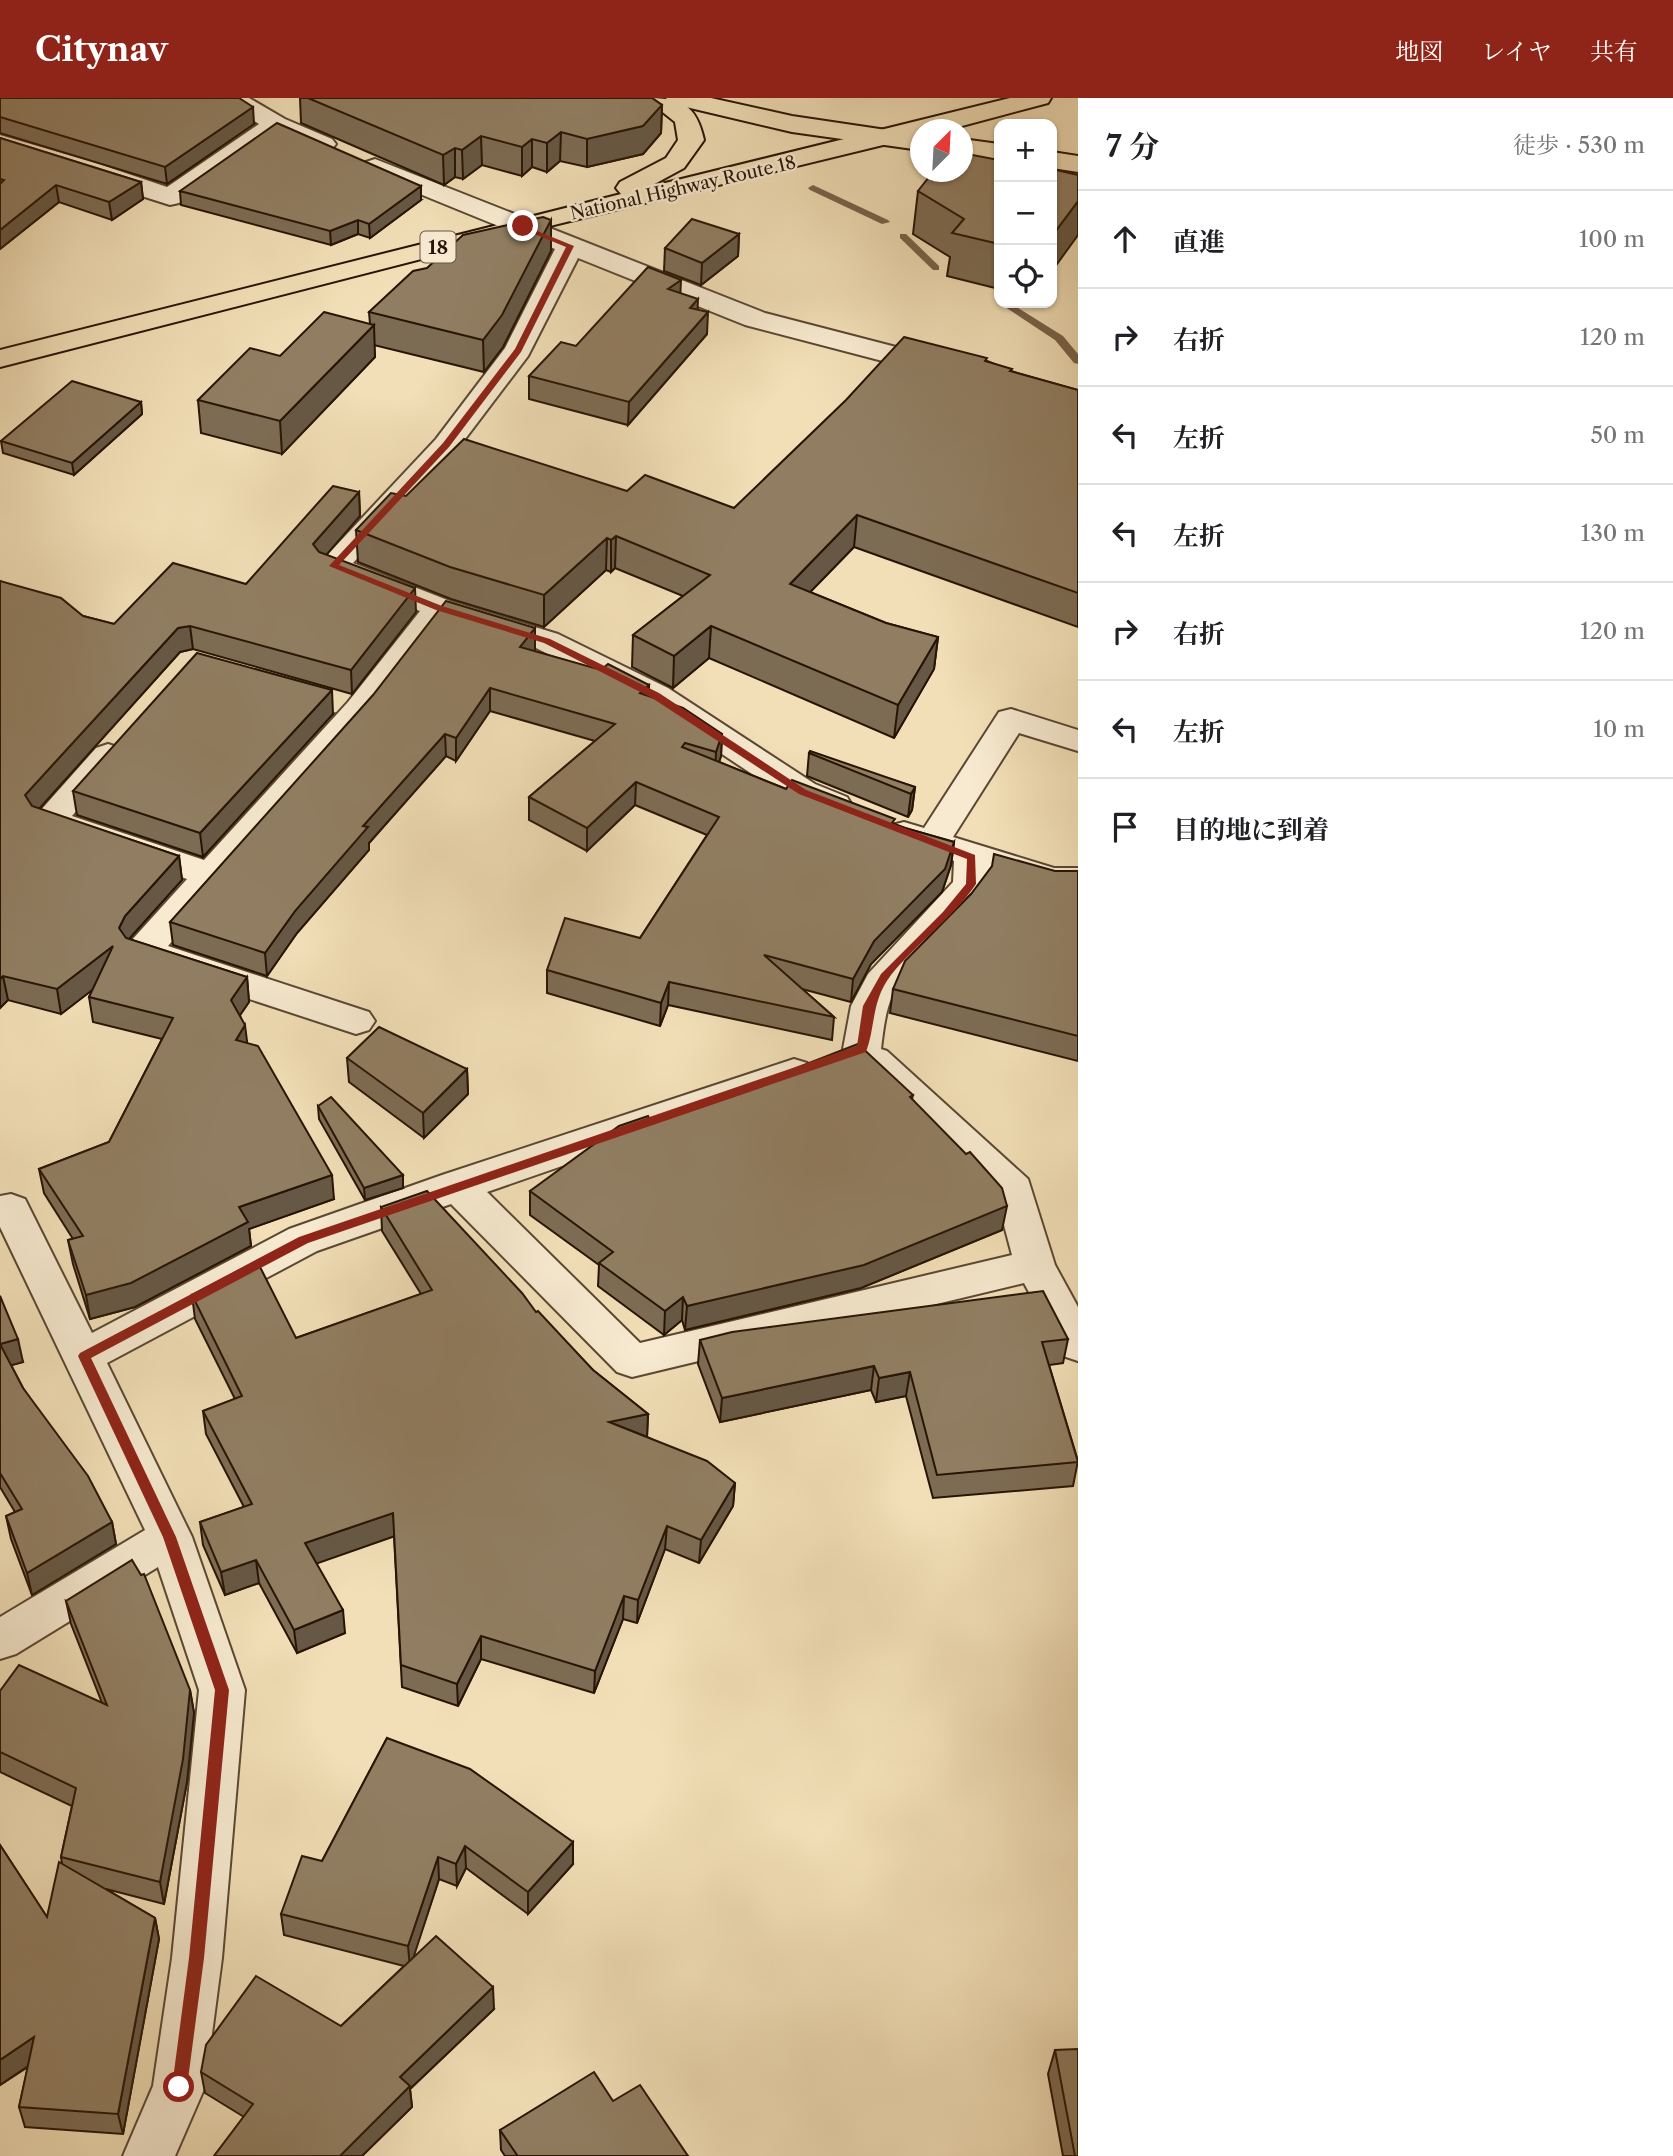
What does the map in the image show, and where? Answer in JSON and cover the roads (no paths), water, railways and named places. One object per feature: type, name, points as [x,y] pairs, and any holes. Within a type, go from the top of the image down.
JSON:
[{"type":"main road","points":[[555,217],[645,181],[682,156],[691,140],[687,119],[657,98]]},
{"type":"main road","points":[[678,98],[792,124],[910,142]]},
{"type":"main road","name":"National Highway Route 18","points":[[0,359],[555,217],[793,162],[1039,98]]},
{"type":"main road","points":[[878,139],[910,151]]},
{"type":"main road","points":[[973,148],[994,151]]},
{"type":"main road","points":[[1057,161],[1078,164]]},
{"type":"main road","points":[[973,167],[994,171]]},
{"type":"main road","points":[[1057,182],[1078,186]]},
{"type":"street","points":[[230,98],[276,124],[439,195],[755,319],[970,374]]},
{"type":"street","points":[[0,143],[87,168],[170,197],[276,124]]},
{"type":"street","points":[[570,246],[519,350],[446,445],[333,566],[439,608],[547,641],[656,695],[803,792],[931,844],[1052,880],[1078,880]]},
{"type":"street","points":[[356,1021],[143,951],[360,709],[439,608]]},
{"type":"street","points":[[321,698],[360,709]]},
{"type":"street","points":[[931,844],[1011,719],[1078,741]]},
{"type":"street","points":[[130,731],[49,820],[211,875]]},
{"type":"street","points":[[862,1049],[869,1006],[886,974],[946,915],[971,884],[972,857]]},
{"type":"street","points":[[84,1356],[303,1240],[456,1185],[862,1049]]},
{"type":"street","points":[[862,1049],[1014,1189],[1035,1265],[1078,1345]]},
{"type":"street","points":[[456,1185],[632,1362],[1035,1265]]},
{"type":"street","points":[[0,1211],[11,1209],[170,1537],[222,1690],[197,1958],[179,2087],[149,2156]]},
{"type":"street","points":[[0,1640],[170,1537]]},
{"type":"waterway","points":[[813,188],[885,222]]},
{"type":"waterway","points":[[903,236],[936,268]]},
{"type":"waterway","points":[[1012,308],[1059,338],[1078,361]]}]
